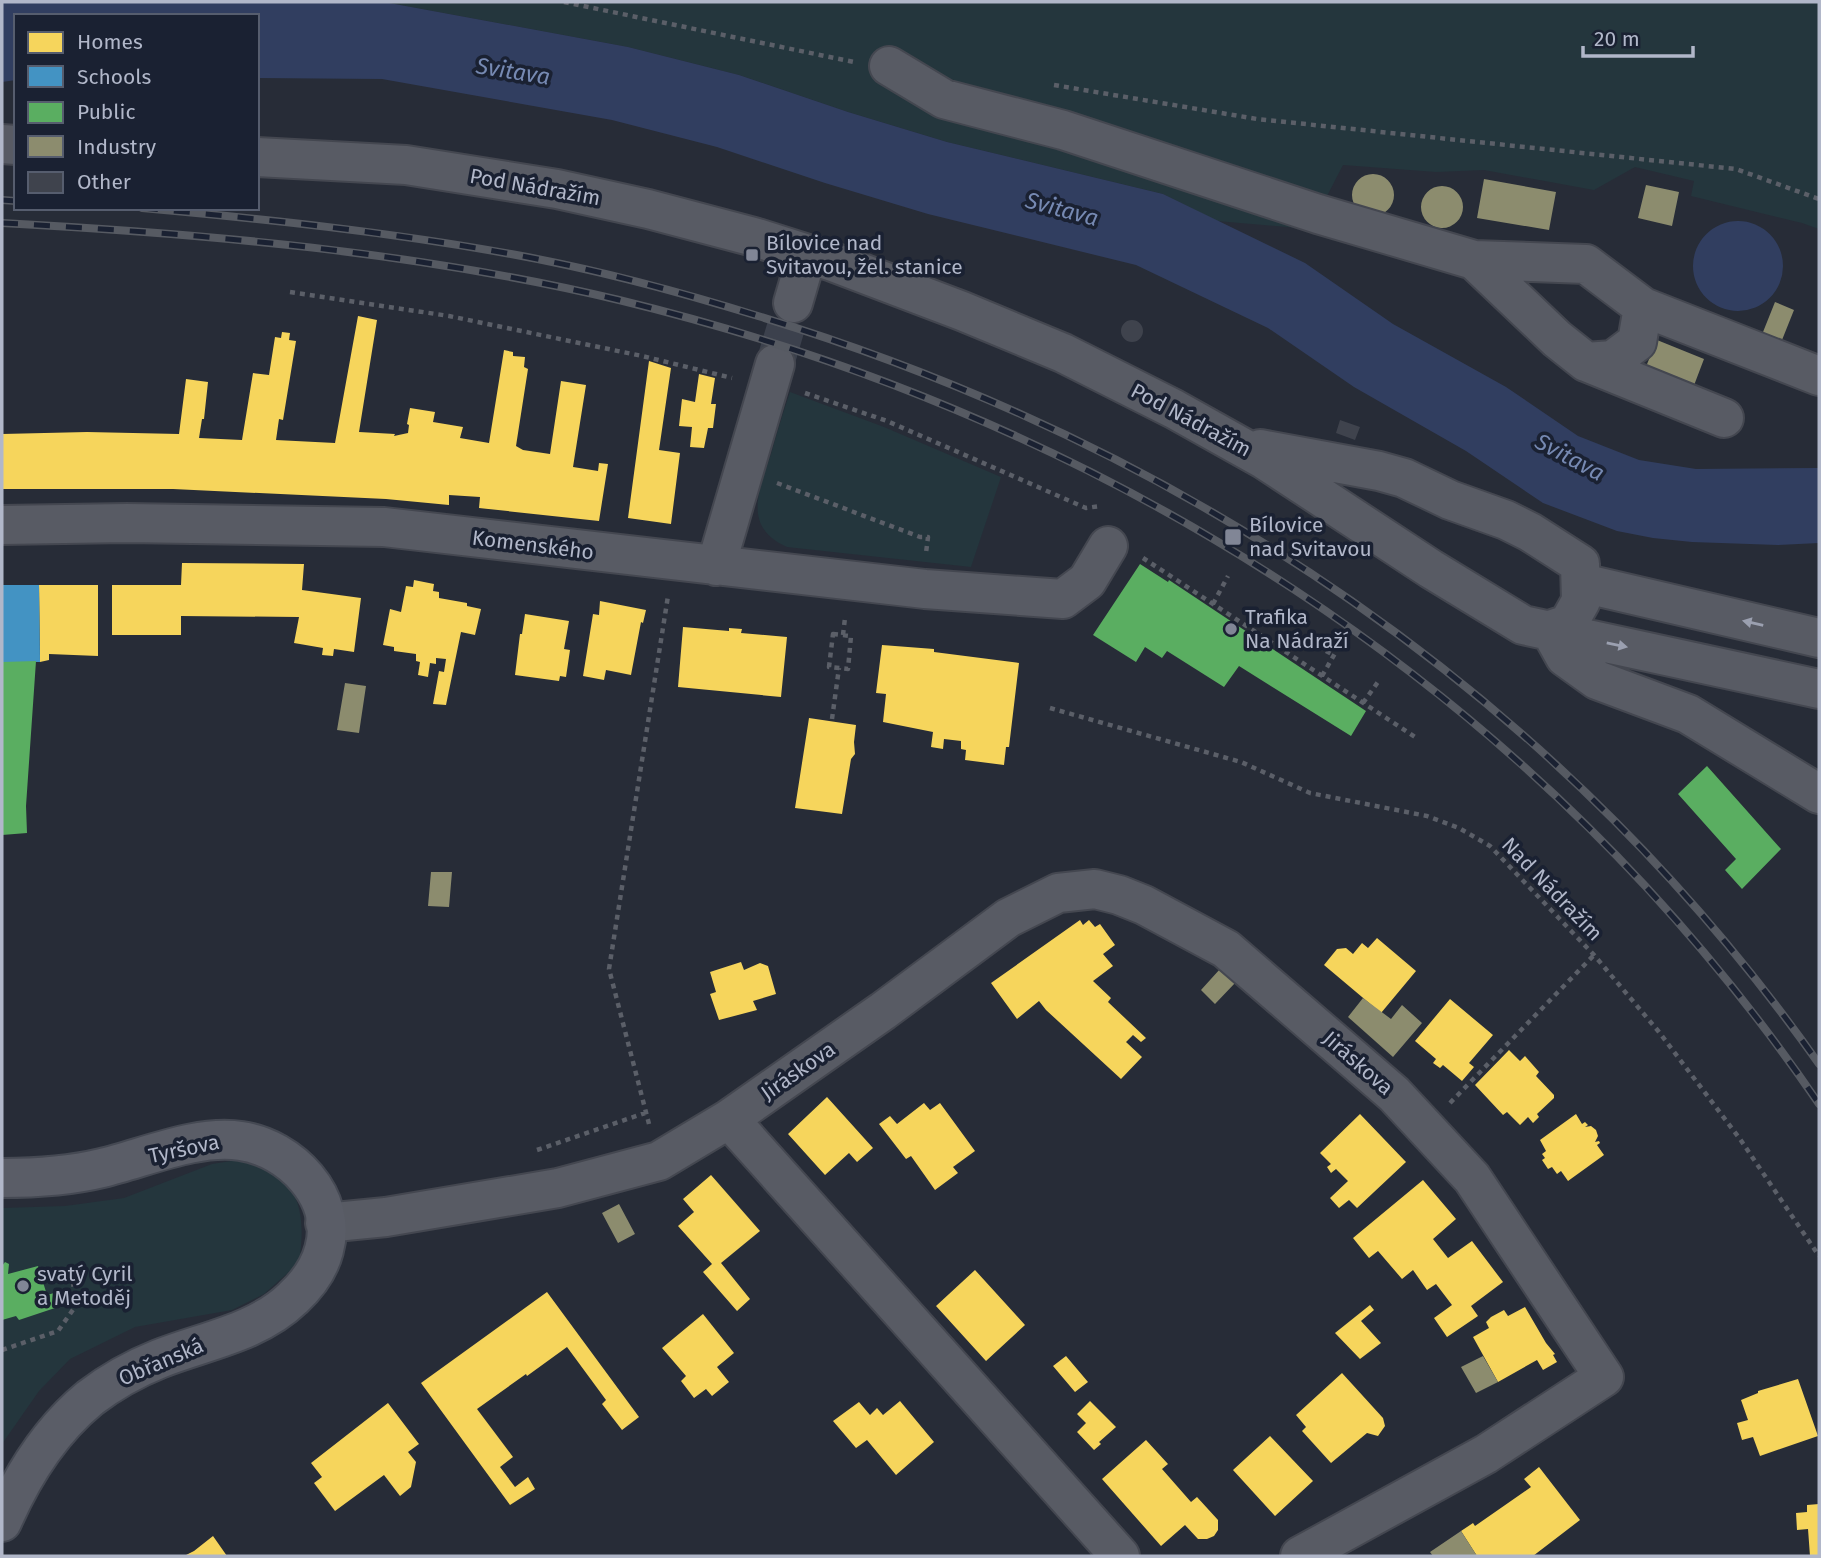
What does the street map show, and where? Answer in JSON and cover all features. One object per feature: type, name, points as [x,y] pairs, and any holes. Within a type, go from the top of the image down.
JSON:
[{"type":"main road","name":"Tyršova","points":[[2,1178],[77,1173],[207,1142],[240,1140],[268,1149],[295,1165],[312,1185],[322,1206],[326,1223]]},
{"type":"main road","name":"Obřanská","points":[[2,1522],[58,1429],[91,1398],[134,1370],[258,1323],[291,1301],[318,1267],[325,1248],[326,1223]]},
{"type":"street","points":[[889,66],[944,99],[1063,130],[1306,211],[1474,260],[1586,264],[1643,307],[1819,376]]},
{"type":"street","name":"Pod Nádražím","points":[[259,157],[406,165],[557,189],[648,209],[754,237],[807,255],[906,289],[1063,353],[1174,409],[1241,446],[1523,625],[1819,689]]},
{"type":"street","points":[[793,303],[807,255]]},
{"type":"street","points":[[1474,260],[1557,339],[1586,362],[1724,418]]},
{"type":"street","points":[[1586,362],[1614,360],[1637,342],[1643,307]]},
{"type":"street","points":[[716,566],[772,376]]},
{"type":"street","points":[[1241,446],[1343,463],[1404,478],[1530,532],[1580,564],[1581,601],[1568,624],[1550,630],[1565,657],[1597,680],[1688,714],[1819,793]]},
{"type":"street","name":"Komenského","points":[[2,525],[127,523],[384,527],[925,589],[1063,599],[1087,582],[1121,550]]},
{"type":"street","points":[[1582,583],[1819,638]]},
{"type":"street","name":"Jiráskova","points":[[326,1223],[386,1217],[558,1188],[659,1161],[729,1119],[883,1011],[1008,918],[1058,893],[1095,889],[1119,895],[1144,905],[1226,949],[1394,1094],[1472,1178],[1604,1377],[1486,1454],[1300,1556]]},
{"type":"street","points":[[729,1119],[1120,1556]]},
{"type":"path","points":[[564,2],[849,62],[889,66]]},
{"type":"path","points":[[1046,84],[1257,119],[1736,169],[1819,199]]},
{"type":"path","points":[[290,292],[449,316],[642,356],[772,376],[789,388],[887,421],[1090,509],[1100,506]]},
{"type":"path","points":[[767,480],[920,537],[928,537],[926,550]]},
{"type":"path","points":[[1121,550],[1213,604],[1418,739]]},
{"type":"path","points":[[1213,604],[1228,576]]},
{"type":"path","points":[[659,1161],[609,969],[669,590]]},
{"type":"path","points":[[833,634],[851,636],[848,669],[839,668],[829,667],[833,634]]},
{"type":"path","points":[[1322,676],[1338,648]]},
{"type":"path","points":[[1326,652],[1334,655]]},
{"type":"path","points":[[832,719],[839,668]]},
{"type":"path","points":[[1363,703],[1380,679]]},
{"type":"path","name":"Nad Nádražím","points":[[1050,708],[1241,762],[1310,793],[1427,816],[1459,828],[1490,846],[1594,956],[1659,1032],[1712,1102],[1819,1256]]},
{"type":"path","points":[[1427,1127],[1594,956]]},
{"type":"path","points":[[2,1350],[58,1331],[77,1304],[71,1273]]},
{"type":"shaded area","points":[[384,2],[1819,2],[1819,229],[1691,196],[1694,181],[1635,167],[1594,190],[1484,170],[1436,172],[1343,165],[1310,229],[1217,221],[1163,194],[947,142],[739,75],[628,47]]},
{"type":"shaded area","points":[[790,392],[884,427],[1001,477],[971,567],[787,547],[773,539],[759,519],[759,494]]},
{"type":"shaded area","points":[[244,1159],[277,1175],[288,1185],[295,1197],[302,1226],[299,1263],[264,1294],[232,1310],[135,1327],[70,1359],[39,1391],[2,1444],[2,1208],[65,1206],[124,1198],[212,1164]]},
{"type":"water","name":"Svitava","points":[[2,2],[384,2],[628,47],[739,75],[947,142],[1163,194],[1305,263],[1393,324],[1506,387],[1578,436],[1639,460],[1696,469],[1819,468],[1819,543],[1778,545],[1653,538],[1617,531],[1543,503],[1466,451],[1354,387],[1268,328],[1136,265],[928,214],[717,147],[612,120],[382,79],[259,78],[259,14],[14,14],[14,80],[2,82]]},
{"type":"water","points":[[1729,221],[1747,221],[1763,228],[1776,241],[1783,257],[1783,275],[1776,291],[1763,304],[1747,311],[1729,311],[1713,304],[1700,291],[1693,275],[1693,257],[1700,241],[1713,228]]},
{"type":"building: Homes","points":[[358,316],[377,320],[359,432],[395,434],[394,436],[408,433],[410,408],[435,412],[433,422],[463,427],[460,438],[489,443],[504,350],[513,352],[513,356],[525,357],[524,367],[528,369],[516,446],[523,450],[550,454],[561,381],[586,385],[573,467],[598,471],[599,463],[608,464],[599,521],[479,508],[480,497],[449,495],[449,505],[386,499],[173,489],[2,489],[2,434],[179,434],[186,379],[208,382],[199,438],[242,440],[253,373],[269,375],[275,337],[281,338],[282,332],[290,333],[289,340],[296,341],[283,420],[279,419],[276,440],[335,443]]},
{"type":"building: Homes","points":[[649,361],[671,368],[659,450],[680,453],[671,524],[628,518]]},
{"type":"building: Homes","points":[[699,374],[715,378],[711,404],[716,404],[713,428],[708,428],[704,448],[690,447],[692,427],[679,426],[682,399],[695,402]]},
{"type":"building: Homes","points":[[182,563],[304,564],[302,590],[361,598],[354,652],[334,649],[333,656],[322,655],[323,648],[294,643],[299,617],[181,616],[181,635],[112,635],[112,585],[181,585]]},
{"type":"building: Homes","points":[[414,580],[434,584],[433,591],[439,592],[439,598],[467,603],[467,606],[481,609],[475,635],[461,632],[446,705],[433,704],[439,671],[444,672],[446,659],[436,658],[436,664],[430,663],[428,677],[418,675],[420,662],[416,661],[416,654],[394,651],[394,647],[383,645],[390,609],[401,612],[406,586],[413,587]]},
{"type":"building: Homes","points":[[39,585],[98,585],[98,656],[49,654],[49,660],[40,662]]},
{"type":"building: Homes","points":[[600,601],[646,610],[643,623],[641,622],[631,675],[606,670],[604,680],[583,676],[593,614],[599,615]]},
{"type":"building: Homes","points":[[525,614],[569,621],[564,649],[570,650],[566,677],[560,676],[559,681],[515,675]]},
{"type":"building: Homes","points":[[683,627],[729,631],[729,628],[742,629],[741,633],[787,637],[781,697],[678,687]]},
{"type":"building: Homes","points":[[882,645],[934,649],[934,652],[1019,663],[1009,747],[1006,747],[1004,765],[965,760],[966,750],[961,749],[961,741],[944,739],[943,749],[931,747],[933,732],[883,722],[886,694],[876,693]]},
{"type":"building: Homes","points":[[809,718],[856,725],[855,754],[851,759],[842,814],[795,808]]},
{"type":"building: Homes","points":[[1080,920],[1083,925],[1089,920],[1095,927],[1100,924],[1115,945],[1103,954],[1113,966],[1093,981],[1111,998],[1108,1002],[1146,1038],[1141,1042],[1133,1035],[1126,1042],[1142,1057],[1121,1079],[1039,1001],[1017,1019],[991,983]]},
{"type":"building: Homes","points":[[1377,938],[1416,971],[1381,1013],[1324,965],[1337,949],[1346,948],[1353,954],[1362,943],[1368,948]]},
{"type":"building: Homes","points":[[741,962],[744,970],[760,963],[768,966],[776,994],[753,1001],[757,1010],[719,1020],[710,994],[716,992],[710,972]]},
{"type":"building: Homes","points":[[1450,999],[1493,1035],[1469,1063],[1474,1067],[1462,1081],[1443,1065],[1440,1068],[1433,1063],[1436,1059],[1415,1041]]},
{"type":"building: Homes","points":[[1509,1050],[1520,1061],[1525,1056],[1539,1072],[1536,1076],[1554,1095],[1537,1114],[1539,1117],[1533,1123],[1528,1117],[1520,1125],[1507,1112],[1503,1115],[1475,1085]]},
{"type":"building: Homes","points":[[827,1097],[873,1148],[857,1162],[849,1153],[825,1175],[788,1134]]},
{"type":"building: Homes","points":[[924,1103],[930,1110],[940,1103],[975,1151],[953,1167],[958,1173],[935,1190],[911,1156],[906,1159],[879,1124],[890,1116],[897,1124]]},
{"type":"building: Homes","points":[[1360,1114],[1406,1162],[1357,1208],[1349,1200],[1339,1208],[1330,1198],[1348,1181],[1336,1169],[1331,1173],[1327,1167],[1331,1164],[1320,1153]]},
{"type":"building: Homes","points":[[1576,1114],[1582,1124],[1585,1122],[1588,1125],[1585,1127],[1591,1126],[1596,1130],[1598,1136],[1595,1142],[1599,1141],[1597,1145],[1604,1155],[1568,1181],[1561,1171],[1557,1174],[1552,1167],[1548,1169],[1542,1160],[1545,1158],[1542,1154],[1546,1151],[1540,1140]]},
{"type":"building: Homes","points":[[711,1175],[760,1231],[721,1263],[750,1299],[737,1311],[703,1272],[712,1264],[678,1226],[694,1212],[683,1199]]},
{"type":"building: Homes","points":[[1423,1180],[1456,1219],[1433,1239],[1448,1258],[1472,1241],[1503,1282],[1471,1306],[1478,1316],[1447,1337],[1434,1318],[1452,1305],[1436,1284],[1427,1290],[1413,1270],[1402,1279],[1378,1251],[1369,1258],[1353,1238]]},
{"type":"building: Homes","points":[[975,1270],[1025,1325],[986,1361],[936,1306]]},
{"type":"building: Homes","points":[[547,1292],[639,1417],[622,1430],[602,1404],[606,1400],[567,1347],[527,1376],[526,1374],[477,1409],[513,1457],[500,1467],[515,1487],[528,1477],[535,1489],[510,1505],[421,1383]]},
{"type":"building: Homes","points":[[1370,1305],[1374,1310],[1361,1321],[1381,1343],[1360,1359],[1335,1333]]},
{"type":"building: Homes","points":[[1525,1307],[1555,1354],[1553,1355],[1557,1362],[1543,1370],[1537,1360],[1498,1382],[1473,1337],[1489,1328],[1486,1322],[1491,1317],[1504,1310],[1508,1316]]},
{"type":"building: Homes","points":[[703,1314],[734,1353],[717,1367],[729,1382],[712,1396],[706,1389],[694,1398],[681,1381],[686,1376],[662,1348]]},
{"type":"building: Homes","points":[[1066,1356],[1088,1382],[1075,1392],[1053,1366]]},
{"type":"building: Homes","points":[[1342,1373],[1383,1418],[1385,1426],[1378,1436],[1367,1433],[1331,1463],[1302,1431],[1306,1427],[1296,1415]]},
{"type":"building: Homes","points":[[1798,1379],[1818,1436],[1760,1456],[1753,1437],[1742,1440],[1737,1423],[1748,1420],[1741,1400],[1758,1391]]},
{"type":"building: Homes","points":[[900,1401],[934,1442],[896,1475],[867,1440],[856,1448],[833,1421],[859,1402],[870,1415],[877,1408],[883,1415]]},
{"type":"building: Homes","points":[[1090,1401],[1116,1427],[1094,1450],[1077,1432],[1086,1423],[1077,1414]]},
{"type":"building: Homes","points":[[388,1403],[419,1444],[408,1452],[416,1462],[411,1487],[400,1496],[384,1475],[335,1511],[314,1483],[322,1477],[311,1463]]},
{"type":"building: Homes","points":[[1270,1436],[1313,1481],[1275,1516],[1233,1470]]},
{"type":"building: Homes","points":[[1146,1440],[1168,1464],[1162,1469],[1191,1502],[1197,1497],[1218,1520],[1218,1530],[1214,1536],[1198,1539],[1185,1525],[1161,1546],[1102,1479]]},
{"type":"building: Homes","points":[[1539,1467],[1580,1520],[1533,1556],[1477,1556],[1461,1531],[1473,1523],[1475,1526],[1531,1487],[1524,1479]]},
{"type":"building: Homes","points":[[1819,1504],[1819,1556],[1810,1556],[1808,1529],[1797,1530],[1796,1513],[1807,1512],[1807,1505]]},
{"type":"building: Homes","points":[[213,1536],[227,1556],[184,1556],[194,1551]]},
{"type":"building: Schools","points":[[2,585],[39,585],[40,662],[2,662]]},
{"type":"building: Public","points":[[1140,564],[1168,582],[1169,580],[1366,711],[1351,736],[1239,666],[1224,687],[1167,651],[1162,658],[1145,647],[1136,662],[1093,635]]},
{"type":"building: Public","points":[[36,661],[26,806],[27,833],[2,835],[2,662]]},
{"type":"building: Public","points":[[1707,766],[1781,849],[1742,889],[1725,870],[1736,859],[1678,794]]},
{"type":"building: Public","name":"svatý Cyril a Metoděj","points":[[5,1262],[9,1264],[8,1274],[38,1266],[47,1295],[54,1293],[59,1296],[61,1302],[58,1307],[19,1320],[16,1316],[2,1320],[2,1266]]},
{"type":"building: Industry","points":[[1373,174],[1388,180],[1394,195],[1388,210],[1373,216],[1358,210],[1352,195],[1358,180]]},
{"type":"building: Industry","points":[[1484,179],[1556,192],[1549,230],[1477,218]]},
{"type":"building: Industry","points":[[1646,185],[1679,192],[1672,226],[1638,218]]},
{"type":"building: Industry","points":[[1442,186],[1457,192],[1463,207],[1457,222],[1442,228],[1427,222],[1421,207],[1427,192]]},
{"type":"building: Industry","points":[[1775,302],[1794,310],[1780,345],[1761,337]]},
{"type":"building: Industry","points":[[1657,340],[1704,359],[1693,388],[1645,369]]},
{"type":"building: Industry","points":[[345,683],[366,686],[359,733],[337,730]]},
{"type":"building: Industry","points":[[431,872],[452,872],[449,907],[428,906]]},
{"type":"building: Industry","points":[[1220,969],[1235,983],[1215,1004],[1201,990]]},
{"type":"building: Industry","points":[[1363,998],[1391,1019],[1402,1005],[1422,1023],[1393,1057],[1348,1017]]},
{"type":"building: Industry","points":[[619,1204],[635,1234],[618,1243],[602,1213]]},
{"type":"building: Industry","points":[[1483,1356],[1498,1382],[1476,1393],[1461,1367]]},
{"type":"building: Industry","points":[[1461,1531],[1477,1556],[1433,1556],[1430,1552]]},
{"type":"building: Other","points":[[1132,320],[1140,323],[1143,331],[1140,339],[1132,342],[1124,339],[1121,331],[1124,323]]},
{"type":"building: Other","points":[[1340,420],[1360,427],[1355,440],[1336,433]]},
{"type":"tunnel","points":[[775,364],[793,303]]},
{"type":"railway","points":[[2,200],[14,201]]},
{"type":"railway","points":[[162,210],[419,239],[542,260],[666,289],[758,316],[916,370],[1068,436],[1214,513],[1352,601],[1482,700],[1604,811],[1717,932],[1819,1064]]},
{"type":"railway","points":[[2,223],[157,233],[390,257],[543,283],[619,300],[799,351],[972,417],[1138,497],[1295,590],[1443,698],[1580,819],[1706,955],[1819,1104]]},
{"type":"place","name":"Bílovice nad Svitavou, žel. stanice","points":[[752,255]]},
{"type":"place","name":"Bílovice nad Svitavou","points":[[1233,537]]},
{"type":"place","name":"Trafika Na Nádraží","points":[[1231,629]]},
{"type":"place","name":"svatý Cyril a Metoděj","points":[[23,1286]]}]
